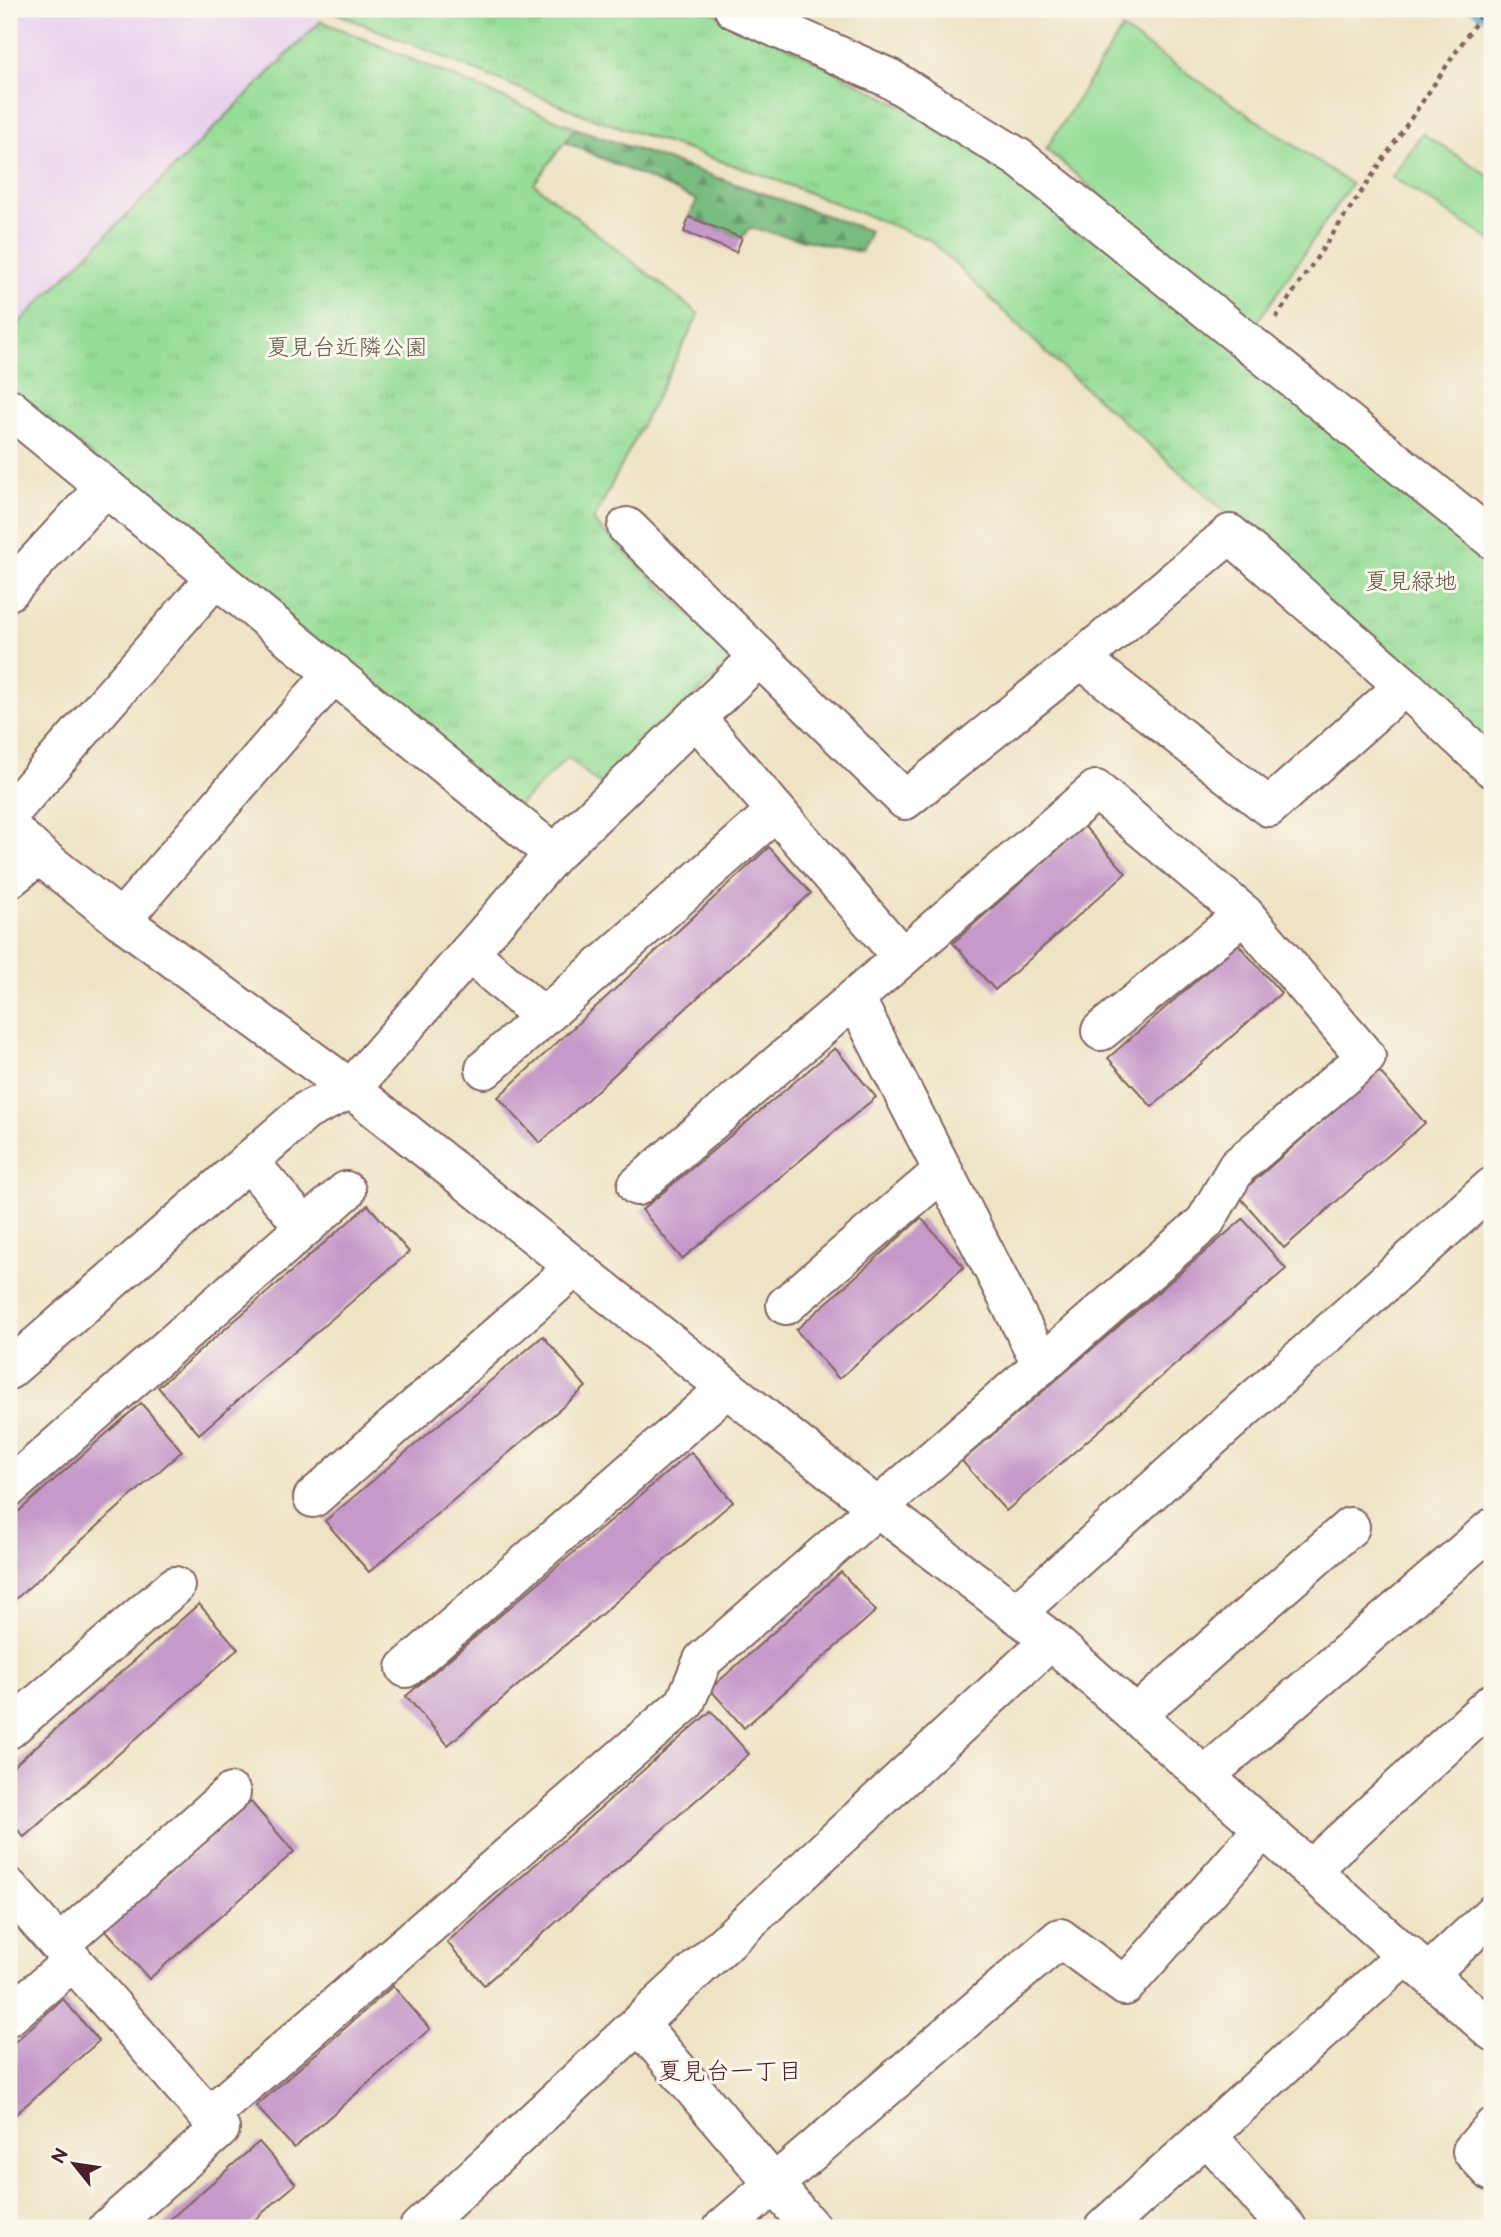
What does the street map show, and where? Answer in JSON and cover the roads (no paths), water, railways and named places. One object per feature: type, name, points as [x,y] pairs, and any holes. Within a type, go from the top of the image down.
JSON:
[{"type":"street","points":[[734,9],[889,78],[1019,158],[1492,539]]},
{"type":"street","points":[[9,408],[554,854]]},
{"type":"street","points":[[9,592],[105,486]]},
{"type":"street","points":[[627,527],[905,800],[1081,659],[1230,534],[1404,686],[1492,768]]},
{"type":"street","points":[[9,814],[216,577]]},
{"type":"street","points":[[9,1370],[306,1111],[351,1088],[554,854],[758,658]]},
{"type":"street","points":[[1081,659],[1269,807],[1404,686]]},
{"type":"street","points":[[121,920],[334,673]]},
{"type":"street","points":[[696,719],[902,957]]},
{"type":"street","points":[[209,2116],[685,1703],[702,1660],[1205,1222],[1237,1167],[1366,1057],[1244,914],[1096,790],[637,1186]]},
{"type":"street","points":[[485,1069],[776,811]]},
{"type":"street","points":[[9,827],[39,856],[121,920],[351,1088],[878,1508],[1051,1640],[1492,2031]]},
{"type":"street","points":[[9,879],[39,856]]},
{"type":"street","points":[[1101,1031],[1244,914]]},
{"type":"street","points":[[469,952],[543,1017]]},
{"type":"street","points":[[855,998],[1042,1365]]},
{"type":"street","points":[[249,1162],[306,1227]]},
{"type":"street","points":[[786,1305],[943,1171]]},
{"type":"street","points":[[1016,1612],[1492,1187]]},
{"type":"street","points":[[9,1488],[346,1191]]},
{"type":"street","points":[[313,1498],[575,1267]]},
{"type":"street","points":[[406,1668],[727,1388]]},
{"type":"street","points":[[1136,1715],[1350,1527]]},
{"type":"street","points":[[1205,1776],[1492,1528]]},
{"type":"street","points":[[9,1729],[175,1586]]},
{"type":"street","points":[[419,2228],[1051,1640]]},
{"type":"street","points":[[1311,1869],[1492,1703]]},
{"type":"street","points":[[9,2016],[66,1953],[231,1793]]},
{"type":"street","points":[[723,2228],[1060,1938],[1125,1986],[1264,1828]]},
{"type":"street","points":[[9,1888],[220,2129],[108,2228]]},
{"type":"street","points":[[1104,2228],[1207,2135],[1418,1964],[1492,1914]]},
{"type":"street","points":[[639,2024],[811,2228]]},
{"type":"street","points":[[1492,2128],[1472,2151],[1492,2172]]},
{"type":"street","points":[[1207,2135],[1287,2228]]},
{"type":"waterway","points":[[1475,9],[1492,20]]},
{"type":"district","name":"夏見台一丁目","points":[[730,2071]]},
{"type":"park label","name":"夏見台近隣公園","points":[[347,348]]},
{"type":"park label","name":"夏見緑地","points":[[1411,582]]}]
